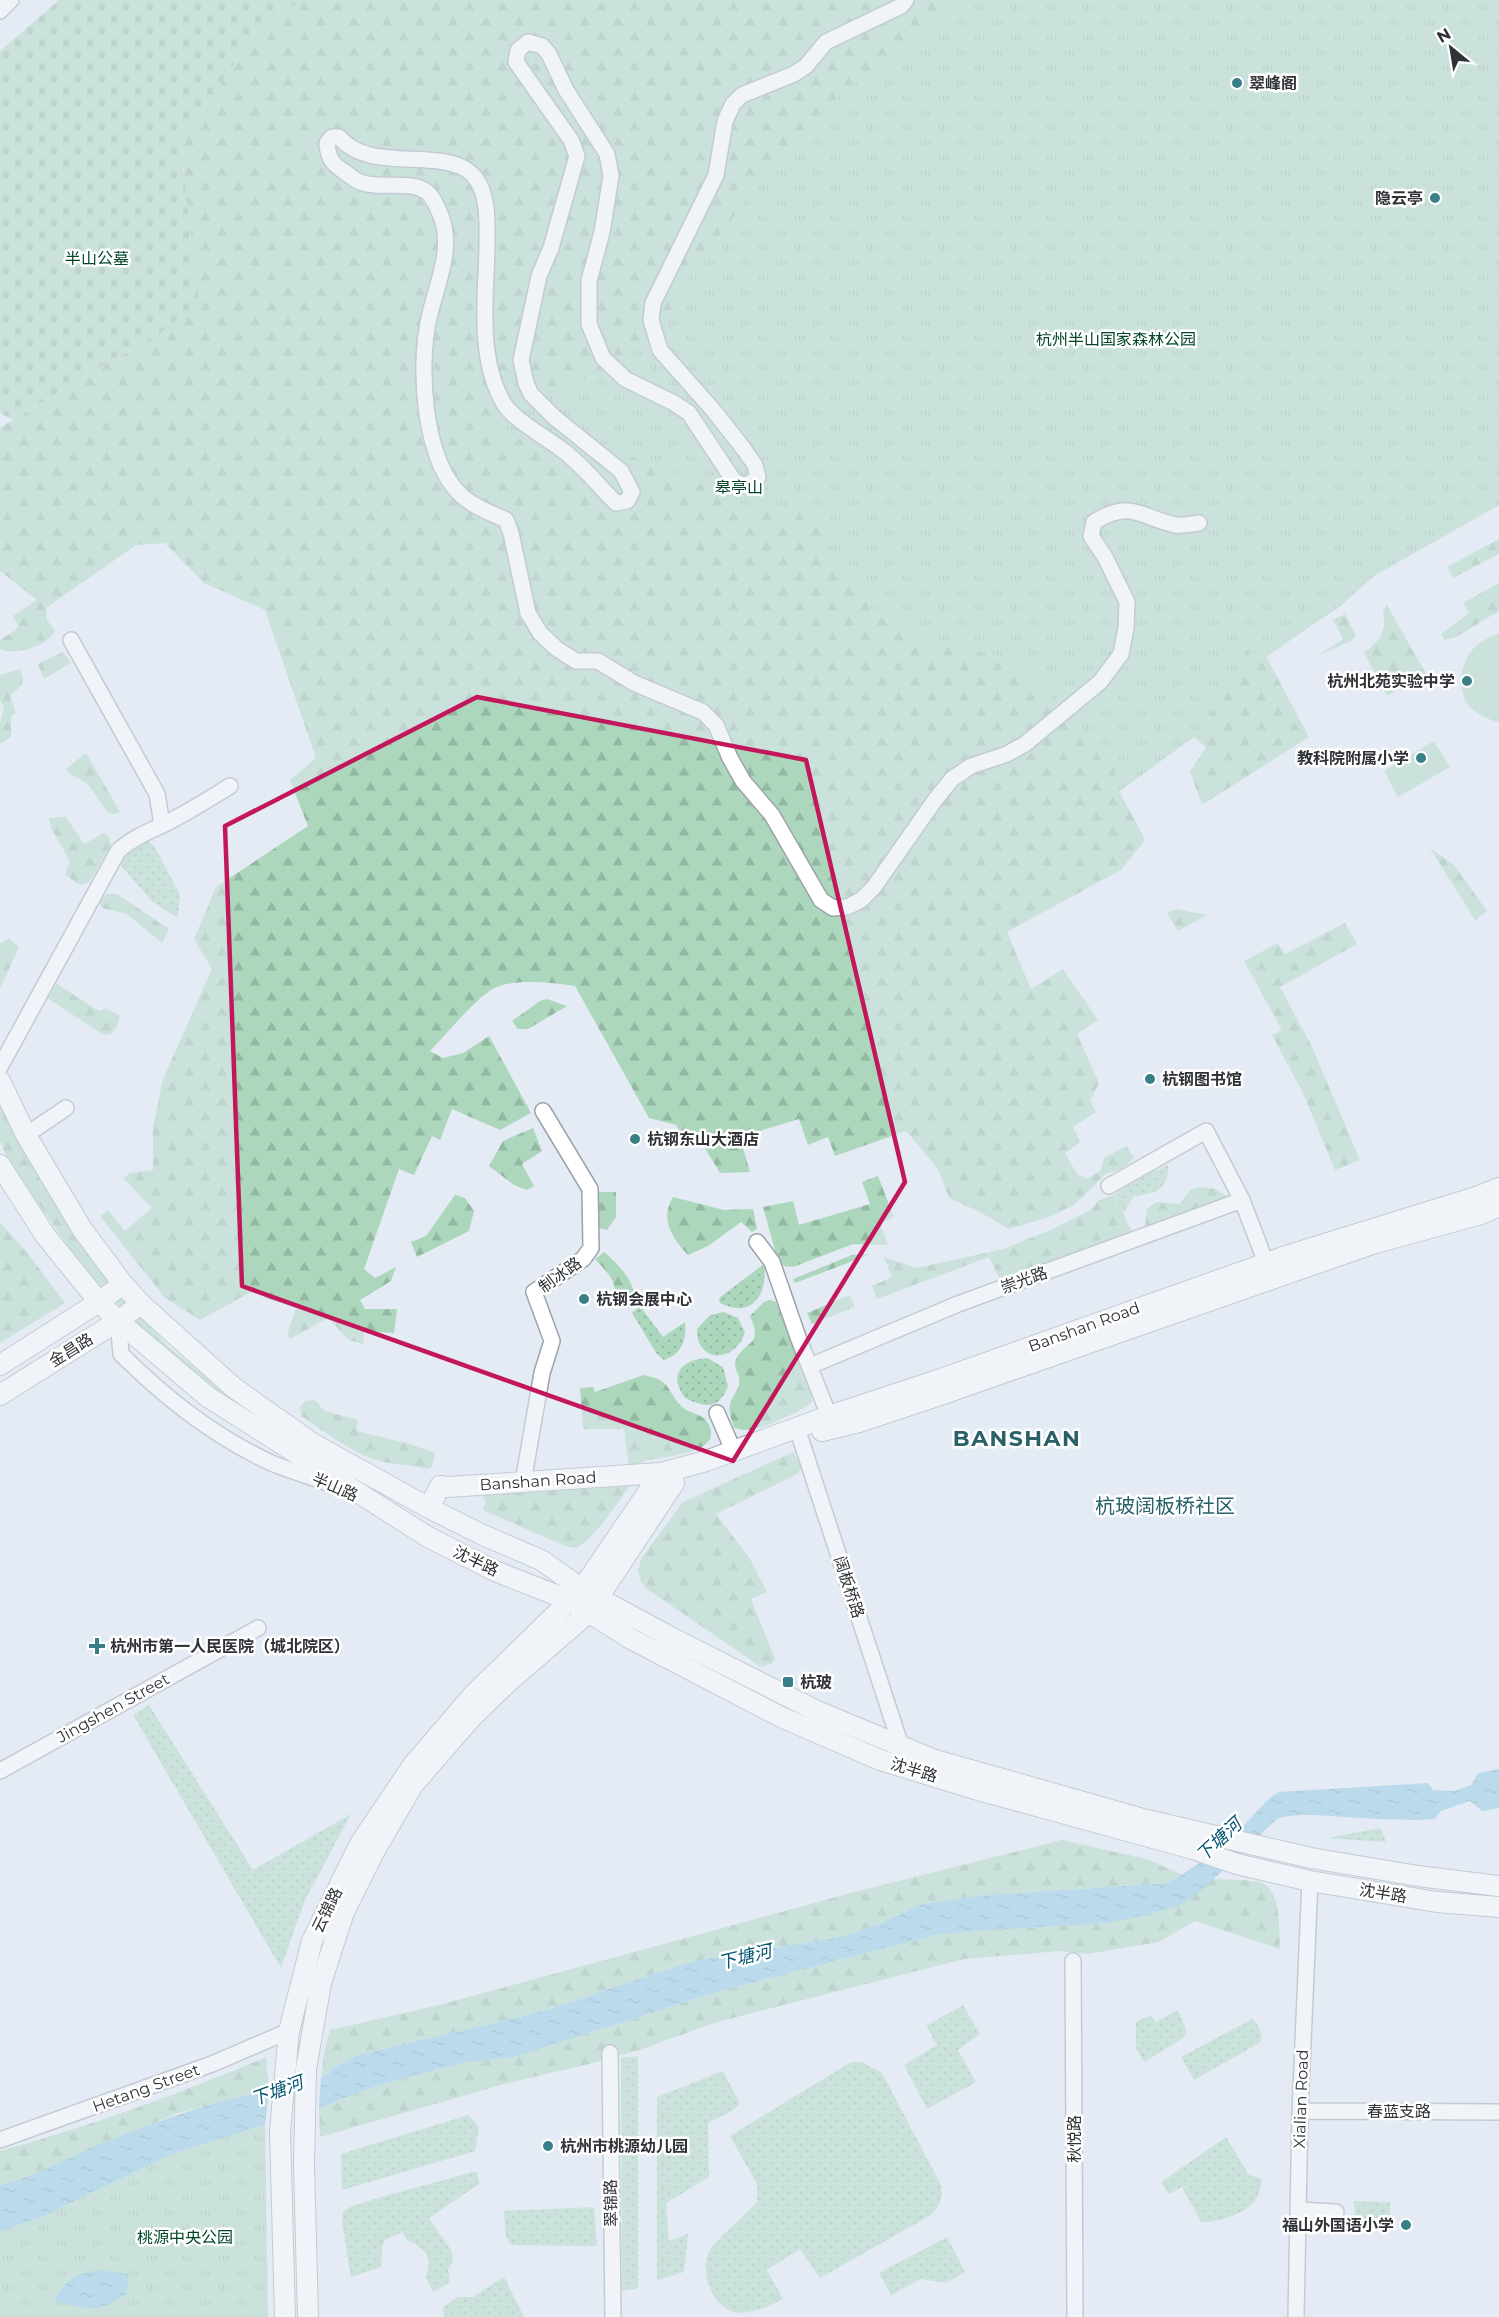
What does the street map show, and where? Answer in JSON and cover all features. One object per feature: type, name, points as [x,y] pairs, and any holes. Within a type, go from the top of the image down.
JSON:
[{"type":"main road","name":"半山路","points":[[0,1081],[26,1135],[82,1229],[141,1304],[242,1393],[312,1443],[429,1508]]},
{"type":"main road","name":"半山路","points":[[0,1165],[45,1235],[99,1302],[118,1321],[208,1397],[375,1504]]},
{"type":"main road","name":"Banshan Road","points":[[429,1508],[440,1486],[664,1479],[799,1433],[829,1416],[938,1380],[1266,1263],[1499,1188]]},
{"type":"main road","name":"Banshan Road","points":[[664,1479],[734,1452],[799,1433],[859,1422],[1372,1244],[1481,1214],[1499,1206]]},
{"type":"main road","name":"金昌路","points":[[0,1365],[99,1302],[123,1284]]},
{"type":"main road","name":"金昌路","points":[[0,1395],[118,1321],[141,1304]]},
{"type":"main road","points":[[585,1600],[664,1479]]},
{"type":"main road","name":"沈半路","points":[[375,1504],[428,1537],[495,1571],[585,1600],[674,1639],[817,1711],[949,1764],[1143,1819],[1338,1863],[1499,1886]]},
{"type":"main road","name":"沈半路","points":[[429,1508],[541,1560],[632,1639],[781,1717],[880,1760],[1237,1864],[1310,1881],[1437,1902],[1499,1907]]},
{"type":"main road","name":"云锦路","points":[[285,2317],[280,2132],[289,2031],[312,1941],[361,1842],[413,1765],[473,1695],[585,1600]]},
{"type":"main road","name":"云锦路","points":[[308,2317],[304,2112],[306,2069],[321,1983],[344,1912],[374,1852],[413,1785],[480,1710],[585,1600]]},
{"type":"street","points":[[0,11],[10,0]]},
{"type":"street","points":[[906,0],[901,6],[826,42],[806,66],[794,74],[742,95],[733,104],[725,121],[716,175],[653,303],[651,320],[660,350],[714,411],[754,465],[758,477],[746,486],[734,481],[689,413],[625,379],[603,358],[589,324],[589,281],[602,232],[611,176],[607,154],[566,90],[549,54],[542,46],[528,42],[518,50],[516,62],[571,140],[577,156],[551,248],[539,276],[521,360],[531,394],[564,426],[621,471],[632,492],[627,501],[616,503],[585,469],[505,405],[490,368],[486,346],[487,230],[484,194],[477,179],[466,170],[446,163],[373,158],[346,147],[339,137],[332,137],[327,143],[332,164],[361,182],[412,187],[426,191],[435,201],[443,220],[446,239],[445,255],[428,320],[425,366],[425,388],[431,439],[441,467],[450,483],[462,497],[506,520],[512,533],[528,613],[540,633],[557,649],[576,661],[598,662],[634,683],[703,712],[716,725],[743,781],[772,815],[821,900],[832,908],[848,907],[861,900],[874,887],[952,779],[971,766],[1007,754],[1025,744],[1100,682],[1121,654],[1126,628],[1127,602],[1105,557],[1091,536],[1094,522],[1109,513],[1127,510],[1178,525],[1199,523]]},
{"type":"street","points":[[70,640],[157,794],[162,824]]},
{"type":"street","points":[[0,1067],[118,851],[126,843],[174,819],[230,786]]},
{"type":"street","points":[[26,1135],[66,1108]]},
{"type":"street","name":"制冰路","points":[[523,1482],[543,1373],[552,1341],[534,1292],[584,1259],[591,1248],[590,1189],[543,1111]]},
{"type":"street","points":[[1109,1186],[1206,1131],[1242,1200],[1266,1263]]},
{"type":"street","name":"崇光路","points":[[810,1366],[958,1304],[1242,1200]]},
{"type":"street","points":[[757,1242],[772,1262],[829,1416]]},
{"type":"street","points":[[717,1413],[734,1452]]},
{"type":"street","name":"阔板桥路","points":[[799,1433],[901,1746]]},
{"type":"street","name":"Jingshen Street","points":[[0,1772],[258,1628]]},
{"type":"street","name":"Xialian Road","points":[[1296,2317],[1300,2111],[1310,1881]]},
{"type":"street","name":"秋悦路","points":[[1073,1961],[1075,2317]]},
{"type":"street","name":"Hetang Street","points":[[0,2140],[212,2064],[289,2031]]},
{"type":"street","name":"翠锦路","points":[[610,2053],[613,2317]]},
{"type":"street","name":"春蓝支路","points":[[1300,2111],[1499,2112]]},
{"type":"street","points":[[1298,2210],[1336,2212]]},
{"type":"highlighted area","points":[[477,697],[806,760],[905,1182],[733,1461],[242,1286],[225,826]]},
{"type":"green space","name":"半山公墓","points":[[59,0],[302,0],[256,32],[182,140],[199,301],[151,341],[113,359],[13,420],[0,413],[0,51]]},
{"type":"green space","name":"皋亭山","points":[[302,0],[1499,0],[1499,505],[1375,575],[1340,606],[1266,656],[1309,737],[1202,805],[1190,772],[1206,747],[1194,737],[1119,791],[1145,840],[1121,870],[1007,932],[1031,989],[1063,969],[1098,1020],[1077,1034],[1099,1083],[1090,1101],[1096,1112],[1073,1127],[1080,1142],[1065,1153],[1077,1174],[1087,1179],[1100,1171],[1104,1158],[1126,1146],[1134,1158],[1121,1169],[1106,1174],[1074,1205],[1049,1217],[1009,1229],[949,1198],[938,1169],[906,1131],[835,1156],[828,1137],[808,1145],[799,1119],[740,1137],[750,1172],[720,1173],[701,1142],[686,1145],[676,1125],[649,1118],[575,986],[527,982],[499,986],[482,996],[430,1051],[443,1058],[463,1053],[489,1036],[531,1113],[500,1130],[452,1109],[440,1140],[432,1136],[414,1175],[399,1169],[364,1269],[375,1278],[396,1267],[391,1281],[360,1300],[365,1309],[397,1309],[394,1333],[364,1331],[363,1344],[349,1340],[328,1318],[290,1339],[287,1335],[296,1308],[265,1298],[255,1290],[200,1320],[165,1298],[100,1216],[108,1210],[125,1231],[152,1208],[123,1178],[130,1173],[153,1170],[153,1127],[163,1079],[212,969],[194,939],[216,887],[308,826],[290,780],[316,758],[265,610],[204,583],[165,543],[136,545],[46,608],[47,620],[55,631],[45,641],[22,650],[0,649],[0,640],[16,630],[18,625],[13,616],[37,600],[0,571],[0,428],[113,359],[151,341],[184,175],[182,140],[256,32]]},
{"type":"green space","name":"杭州半山国家森林公园","points":[[957,0],[1499,0],[1499,505],[1375,575],[1340,606],[1266,657],[1247,651],[1217,704],[1194,736],[1119,792],[1114,767],[1081,737],[1032,672],[990,654],[928,641],[878,615],[835,570],[818,509],[790,504],[743,512],[716,490],[632,457],[574,439],[506,439],[494,423],[518,408],[601,373],[664,323],[683,285],[783,149],[835,98],[887,60]]},
{"type":"green space","points":[[1499,539],[1499,554],[1453,578],[1447,567]]},
{"type":"green space","points":[[1499,583],[1499,611],[1456,637],[1445,640],[1441,634],[1469,613],[1463,603]]},
{"type":"green space","points":[[1387,605],[1430,681],[1414,680],[1387,696],[1364,653],[1383,631],[1383,611]]},
{"type":"green space","points":[[1345,614],[1356,636],[1351,641],[1317,656],[1343,639],[1333,620]]},
{"type":"green space","points":[[1499,633],[1499,722],[1483,716],[1468,704],[1461,679],[1465,661],[1470,653],[1480,643]]},
{"type":"green space","points":[[63,652],[71,663],[44,679],[38,664]]},
{"type":"green space","points":[[20,669],[23,678],[21,684],[10,696],[16,713],[11,716],[11,737],[0,744],[0,724],[4,708],[0,700],[0,675]]},
{"type":"green space","points":[[1434,741],[1450,767],[1398,797],[1384,771]]},
{"type":"green space","points":[[86,753],[120,812],[108,813],[87,784],[66,769]]},
{"type":"green space","points":[[66,817],[84,844],[104,833],[109,837],[111,845],[90,881],[82,885],[65,874],[70,861],[51,828],[49,818]]},
{"type":"green space","points":[[148,840],[155,847],[180,895],[178,918],[153,902],[121,866],[131,850]]},
{"type":"green space","points":[[1430,848],[1454,865],[1487,911],[1475,920]]},
{"type":"green space","points":[[106,894],[117,894],[169,929],[162,943],[127,914],[102,908],[99,902]]},
{"type":"green space","points":[[1177,909],[1207,915],[1178,931],[1167,913]]},
{"type":"green space","points":[[1345,923],[1357,944],[1280,987],[1312,1047],[1360,1160],[1335,1170],[1303,1093],[1272,1035],[1282,1030],[1244,961],[1278,943],[1285,954]]},
{"type":"green space","points":[[9,939],[19,947],[0,989],[0,943]]},
{"type":"green space","points":[[57,984],[99,1011],[105,1008],[120,1016],[116,1028],[111,1034],[104,1035],[47,998]]},
{"type":"green space","points":[[547,999],[567,1006],[528,1029],[518,1029],[512,1021],[540,1001]]},
{"type":"green space","points":[[0,1101],[42,1184],[113,1288],[169,1347],[261,1422],[184,1371],[86,1272],[8,1160],[0,1141]]},
{"type":"green space","points":[[533,1128],[542,1151],[522,1164],[534,1186],[527,1190],[514,1185],[489,1166],[503,1141]]},
{"type":"green space","points":[[1168,1165],[1166,1180],[1160,1189],[1134,1196],[1123,1213],[1114,1195],[1140,1178]]},
{"type":"green space","points":[[878,1176],[894,1217],[880,1223],[888,1245],[853,1244],[793,1267],[784,1266],[778,1261],[763,1207],[793,1201],[799,1225],[870,1204],[862,1182]]},
{"type":"green space","points":[[1201,1187],[1215,1189],[1229,1198],[1145,1227],[1147,1209],[1156,1202],[1179,1204],[1191,1189]]},
{"type":"green space","points":[[598,1192],[616,1192],[616,1217],[607,1230],[599,1228]]},
{"type":"green space","points":[[455,1195],[465,1198],[474,1211],[469,1231],[417,1257],[411,1242],[426,1236]]},
{"type":"green space","points":[[1114,1195],[1132,1232],[1001,1281],[989,1257],[877,1299],[872,1286],[892,1277],[884,1257],[917,1268],[1003,1249],[1055,1228],[1092,1209],[1099,1200]]},
{"type":"green space","points":[[673,1197],[724,1210],[753,1209],[757,1229],[752,1232],[741,1222],[708,1246],[688,1255],[670,1229],[667,1214]]},
{"type":"green space","points":[[0,1222],[29,1255],[65,1303],[0,1343]]},
{"type":"green space","points":[[604,1252],[622,1269],[630,1282],[636,1306],[630,1309],[623,1304],[610,1276],[595,1259]]},
{"type":"green space","points":[[871,1254],[795,1283],[793,1279],[852,1255]]},
{"type":"green space","points":[[764,1264],[763,1285],[756,1301],[741,1308],[720,1303],[719,1298]]},
{"type":"green space","points":[[850,1295],[855,1307],[812,1324],[807,1313]]},
{"type":"green space","points":[[770,1300],[776,1302],[811,1392],[812,1402],[799,1411],[769,1424],[743,1430],[734,1428],[730,1407],[739,1382],[735,1363],[740,1353],[754,1338],[754,1326],[750,1316],[764,1302]]},
{"type":"green space","points":[[640,1306],[663,1337],[685,1322],[684,1340],[675,1354],[664,1360],[657,1354],[632,1313]]},
{"type":"green space","points":[[724,1312],[738,1318],[745,1333],[732,1351],[716,1355],[702,1348],[698,1340],[697,1329],[710,1315]]},
{"type":"green space","points":[[707,1358],[723,1367],[728,1386],[720,1399],[711,1405],[699,1404],[685,1398],[678,1382],[680,1370],[684,1365]]},
{"type":"green space","points":[[644,1375],[664,1383],[681,1406],[699,1415],[708,1423],[711,1434],[708,1442],[700,1448],[645,1461],[629,1469],[624,1429],[583,1429],[580,1388],[593,1387],[595,1392]]},
{"type":"green space","points":[[314,1400],[325,1411],[358,1420],[356,1431],[407,1443],[435,1453],[432,1467],[428,1469],[380,1461],[354,1450],[301,1416],[300,1407],[305,1401]]},
{"type":"green space","points":[[793,1452],[802,1467],[797,1474],[716,1514],[750,1559],[767,1592],[751,1599],[775,1659],[772,1663],[761,1667],[647,1589],[641,1582],[638,1571],[641,1559],[683,1502]]},
{"type":"green space","points":[[624,1482],[629,1487],[599,1528],[577,1548],[565,1546],[483,1510],[486,1502],[483,1496],[487,1490]]},
{"type":"green space","points":[[149,1705],[253,1870],[351,1814],[305,1900],[281,1968],[133,1715]]},
{"type":"green space","points":[[1381,1828],[1386,1842],[1327,1838]]},
{"type":"green space","points":[[1062,1840],[1147,1859],[1183,1875],[1167,1883],[975,1896],[919,1905],[879,1924],[845,1936],[690,1962],[540,2012],[360,2055],[334,2068],[321,2078],[330,2030],[439,2005],[851,1893]]},
{"type":"green space","points":[[1212,1879],[1259,1882],[1272,1892],[1278,1911],[1280,1949],[1195,1921],[1159,1942],[1087,1954],[1060,1951],[964,1959],[717,2022],[642,2049],[501,2085],[320,2137],[319,2108],[379,2085],[462,2063],[514,2057],[720,1991],[936,1935],[1200,1892]]},
{"type":"green space","points":[[963,2005],[980,2034],[958,2050],[976,2082],[927,2109],[904,2065],[937,2045],[926,2026]]},
{"type":"green space","points":[[1178,2010],[1187,2032],[1183,2038],[1144,2062],[1136,2048],[1136,2022],[1151,2015],[1156,2022]]},
{"type":"green space","points":[[1252,2019],[1260,2029],[1261,2042],[1194,2080],[1181,2057]]},
{"type":"green space","points":[[638,2056],[638,2288],[622,2291],[621,2058]]},
{"type":"green space","points":[[266,2057],[269,2090],[175,2114],[21,2181],[0,2185],[0,2151],[134,2108]]},
{"type":"green space","points":[[851,2062],[862,2062],[882,2073],[941,2185],[942,2194],[939,2205],[931,2215],[820,2278],[800,2249],[767,2270],[783,2299],[748,2312],[741,2313],[727,2309],[714,2296],[710,2288],[706,2260],[717,2241],[757,2202],[757,2184],[730,2136]]},
{"type":"green space","points":[[723,2071],[740,2104],[732,2111],[708,2123],[709,2177],[666,2203],[669,2241],[688,2234],[684,2272],[657,2280],[657,2097]]},
{"type":"green space","points":[[468,2115],[479,2127],[475,2151],[342,2190],[341,2154]]},
{"type":"green space","name":"桃源中央公园","points":[[265,2125],[268,2317],[0,2317],[0,2232],[44,2216],[174,2153]]},
{"type":"green space","points":[[1226,2137],[1249,2175],[1262,2179],[1260,2191],[1250,2206],[1237,2214],[1201,2222],[1182,2187],[1169,2194],[1161,2182]]},
{"type":"green space","points":[[477,2171],[479,2184],[429,2218],[451,2250],[453,2261],[448,2269],[450,2282],[433,2292],[426,2278],[429,2264],[426,2253],[414,2243],[407,2241],[403,2232],[385,2240],[382,2247],[381,2267],[351,2277],[342,2221],[343,2211],[392,2194]]},
{"type":"green space","points":[[1354,2201],[1390,2202],[1390,2219],[1355,2219]]},
{"type":"green space","points":[[594,2207],[597,2246],[511,2245],[506,2237],[504,2211]]},
{"type":"green space","points":[[947,2237],[965,2272],[946,2283],[921,2279],[891,2295],[879,2273]]},
{"type":"green space","points":[[504,2277],[524,2317],[445,2317],[442,2308],[458,2297],[473,2297]]},
{"type":"water","name":"下塘河","points":[[1499,1769],[1499,1808],[1482,1811],[1470,1801],[1441,1811],[1435,1819],[1390,1820],[1311,1815],[1277,1819],[1200,1892],[1180,1905],[1159,1912],[1107,1923],[936,1935],[720,1991],[514,2057],[462,2063],[379,2085],[319,2108],[321,2078],[334,2068],[359,2055],[540,2012],[690,1962],[845,1936],[879,1924],[919,1905],[975,1896],[1167,1883],[1216,1850],[1279,1792],[1428,1783],[1433,1790],[1454,1791],[1471,1785],[1478,1773]]},
{"type":"water","points":[[269,2090],[265,2125],[174,2153],[44,2216],[0,2232],[0,2185],[35,2174],[89,2149],[155,2123],[223,2101]]},
{"type":"water","points":[[100,2270],[128,2274],[127,2293],[109,2304],[92,2308],[54,2300],[72,2278]]},
{"type":"place","name":"翠峰阁","points":[[1237,83]]},
{"type":"place","name":"隐云亭","points":[[1435,198]]},
{"type":"place","name":"杭州北苑实验中学","points":[[1467,681]]},
{"type":"place","name":"教科院附属小学","points":[[1421,758]]},
{"type":"place","name":"杭钢图书馆","points":[[1150,1079]]},
{"type":"place","name":"杭钢东山大酒店","points":[[635,1139]]},
{"type":"place","name":"杭钢会展中心","points":[[584,1299]]},
{"type":"place","name":"杭州市第一人民医院（城北院区）","points":[[97,1646]]},
{"type":"place","name":"杭玻","points":[[788,1682]]},
{"type":"place","name":"杭州市桃源幼儿园","points":[[548,2146]]},
{"type":"place","name":"福山外国语小学","points":[[1406,2225]]},
{"type":"district","name":"BANSHAN","points":[[1017,1438]]},
{"type":"district","name":"杭玻阔板桥社区","points":[[1165,1506]]}]
